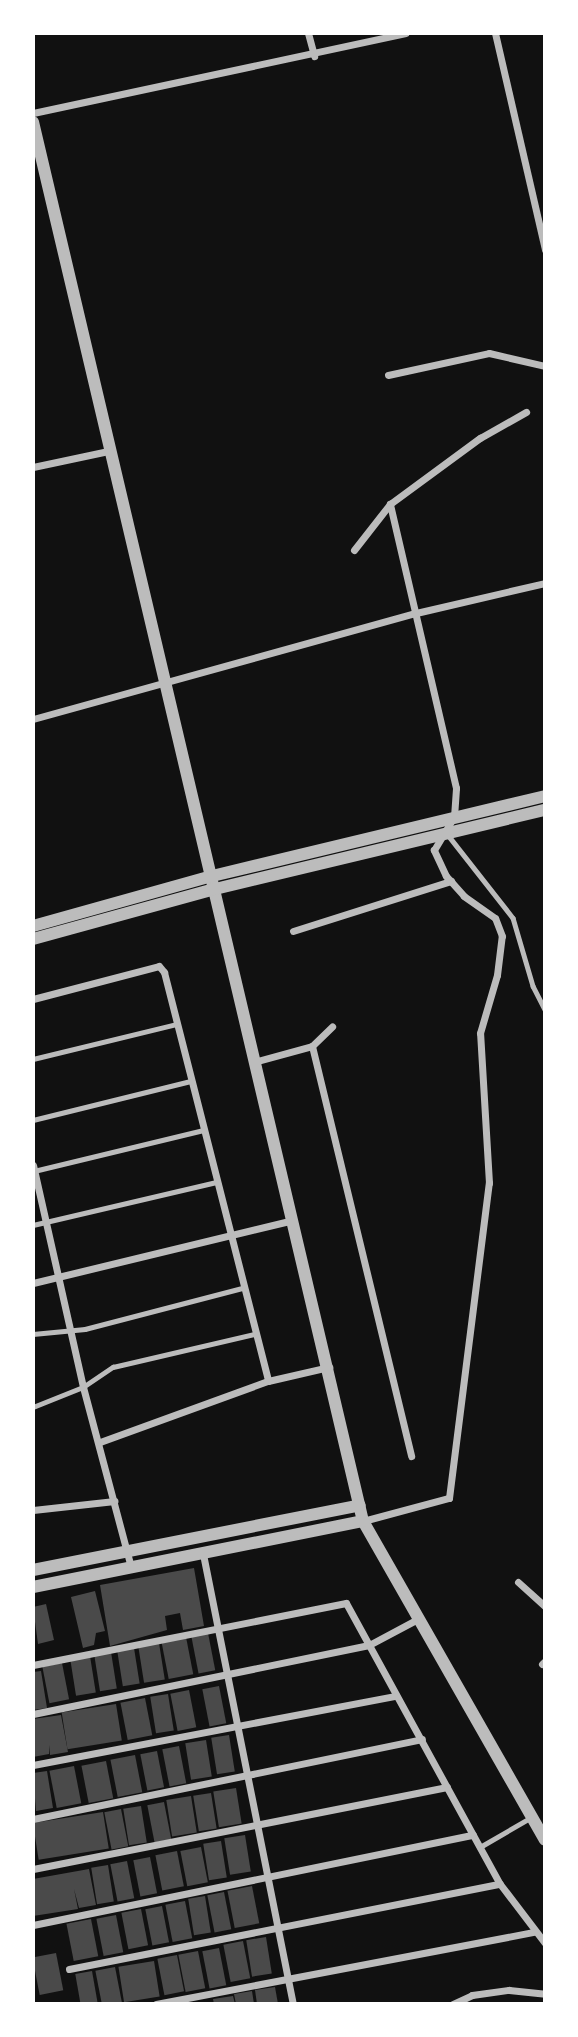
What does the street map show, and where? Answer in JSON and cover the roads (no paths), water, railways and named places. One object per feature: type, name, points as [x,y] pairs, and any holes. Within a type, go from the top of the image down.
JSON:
[{"type":"street","points":[[308,33],[314,56]]},
{"type":"street","points":[[33,113],[314,56],[406,33]]},
{"type":"street","points":[[495,33],[545,250]]},
{"type":"street","points":[[33,122],[211,890],[330,1367],[363,1521],[545,1840]]},
{"type":"street","points":[[388,375],[489,352],[545,366]]},
{"type":"street","points":[[354,550],[390,504],[480,439],[526,412]]},
{"type":"street","points":[[33,467],[108,451]]},
{"type":"street","points":[[33,1587],[363,1521],[449,1498],[489,1183],[480,1033],[497,975],[502,936],[495,918],[451,881],[434,850],[454,817],[456,788],[390,504]]},
{"type":"street","points":[[33,719],[163,686],[416,613],[545,583]]},
{"type":"street","points":[[33,926],[208,877],[545,796]]},
{"type":"street","points":[[33,939],[211,890],[446,831],[545,810]]},
{"type":"street","points":[[293,931],[451,881]]},
{"type":"street","points":[[33,999],[159,966],[164,972],[229,1237],[268,1381]]},
{"type":"street","points":[[254,1062],[312,1046],[332,1027]]},
{"type":"street","points":[[312,1046],[411,1456]]},
{"type":"street","points":[[34,1169],[83,1387],[100,1442],[131,1568]]},
{"type":"street","points":[[33,1283],[293,1220]]},
{"type":"street","points":[[100,1442],[268,1381],[330,1367]]},
{"type":"street","points":[[33,1510],[115,1501]]},
{"type":"street","points":[[33,1570],[359,1505]]},
{"type":"street","points":[[202,1554],[293,2004]]},
{"type":"street","points":[[518,1582],[545,1606]]},
{"type":"street","points":[[33,1665],[346,1603],[500,1884],[545,1943]]},
{"type":"street","points":[[33,1714],[369,1645],[418,1619]]},
{"type":"street","points":[[33,1765],[396,1696]]},
{"type":"street","points":[[33,1819],[422,1739]]},
{"type":"street","points":[[33,1869],[447,1787]]},
{"type":"street","points":[[33,1924],[473,1835]]},
{"type":"street","points":[[69,1969],[500,1884]]},
{"type":"street","points":[[156,2004],[535,1932]]},
{"type":"street","points":[[453,2004],[472,1995],[509,1990],[545,1994]]},
{"type":"lane","points":[[446,831],[466,862],[513,918],[533,986],[545,1010]]},
{"type":"lane","points":[[33,1059],[177,1024]]},
{"type":"lane","points":[[33,1120],[191,1081]]},
{"type":"lane","points":[[34,1169],[203,1130]]},
{"type":"lane","points":[[33,1224],[216,1182]]},
{"type":"lane","points":[[33,1334],[85,1329],[242,1288]]},
{"type":"lane","points":[[33,1407],[83,1387],[113,1367],[255,1335]]},
{"type":"lane","points":[[480,1847],[532,1817]]}]
